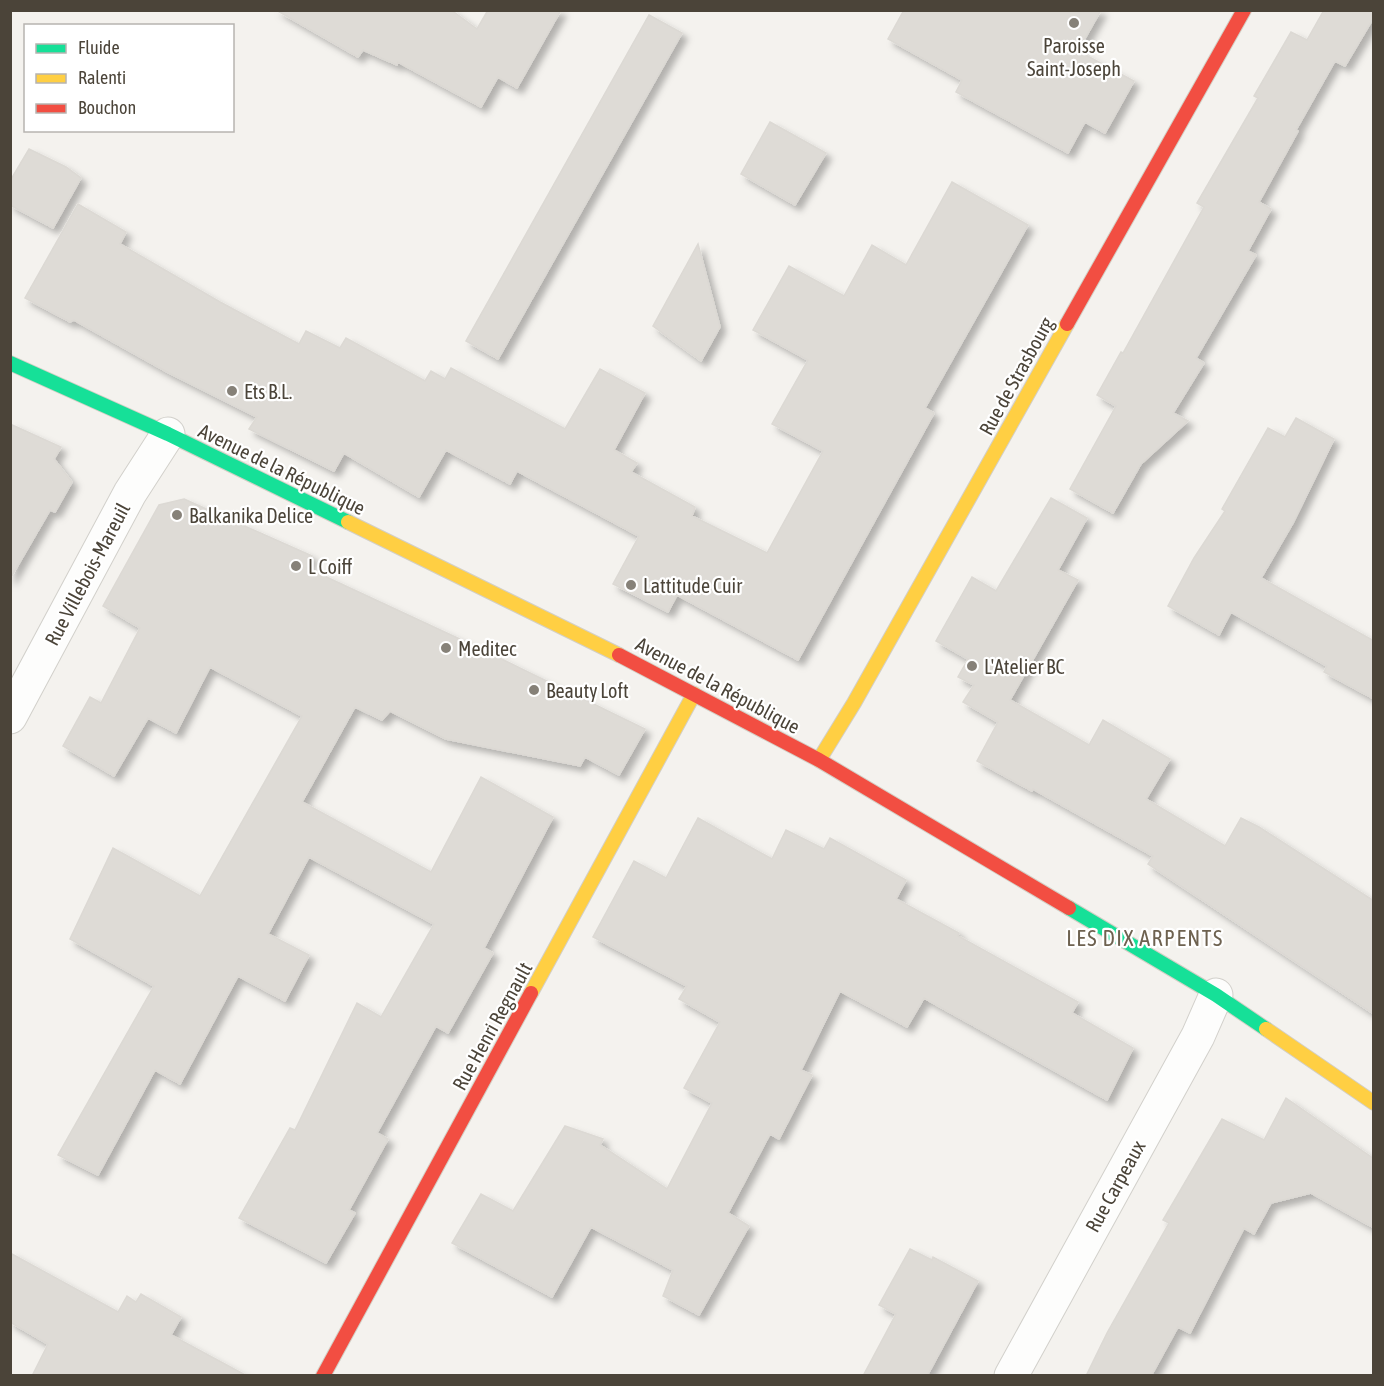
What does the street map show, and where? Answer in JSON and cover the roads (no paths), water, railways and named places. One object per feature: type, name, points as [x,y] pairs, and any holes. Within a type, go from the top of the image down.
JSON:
[{"type":"street","name":"Rue de Strasbourg","points":[[819,760],[857,698],[1244,10]]},
{"type":"street","name":"Avenue de la République","points":[[10,363],[168,434],[660,675],[819,760],[1216,995],[1374,1103]]},
{"type":"street","name":"Rue Villebois-Mareuil","points":[[10,717],[130,493],[168,434]]},
{"type":"street","name":"Rue Henri Regnault","points":[[323,1376],[694,694]]},
{"type":"street","name":"Rue Carpeaux","points":[[1011,1376],[1198,1036],[1216,995]]},
{"type":"place","name":"Paroisse Saint-Joseph","points":[[1074,23]]},
{"type":"place","name":"Ets B.L.","points":[[232,391]]},
{"type":"place","name":"Balkanika Delice","points":[[177,515]]},
{"type":"place","name":"L Coiff","points":[[296,566]]},
{"type":"place","name":"Lattitude Cuir","points":[[631,585]]},
{"type":"place","name":"Meditec","points":[[446,648]]},
{"type":"place","name":"L'Atelier BC","points":[[972,666]]},
{"type":"place","name":"Beauty Loft","points":[[534,690]]},
{"type":"district","name":"LES DIX ARPENTS","points":[[1145,938]]}]
